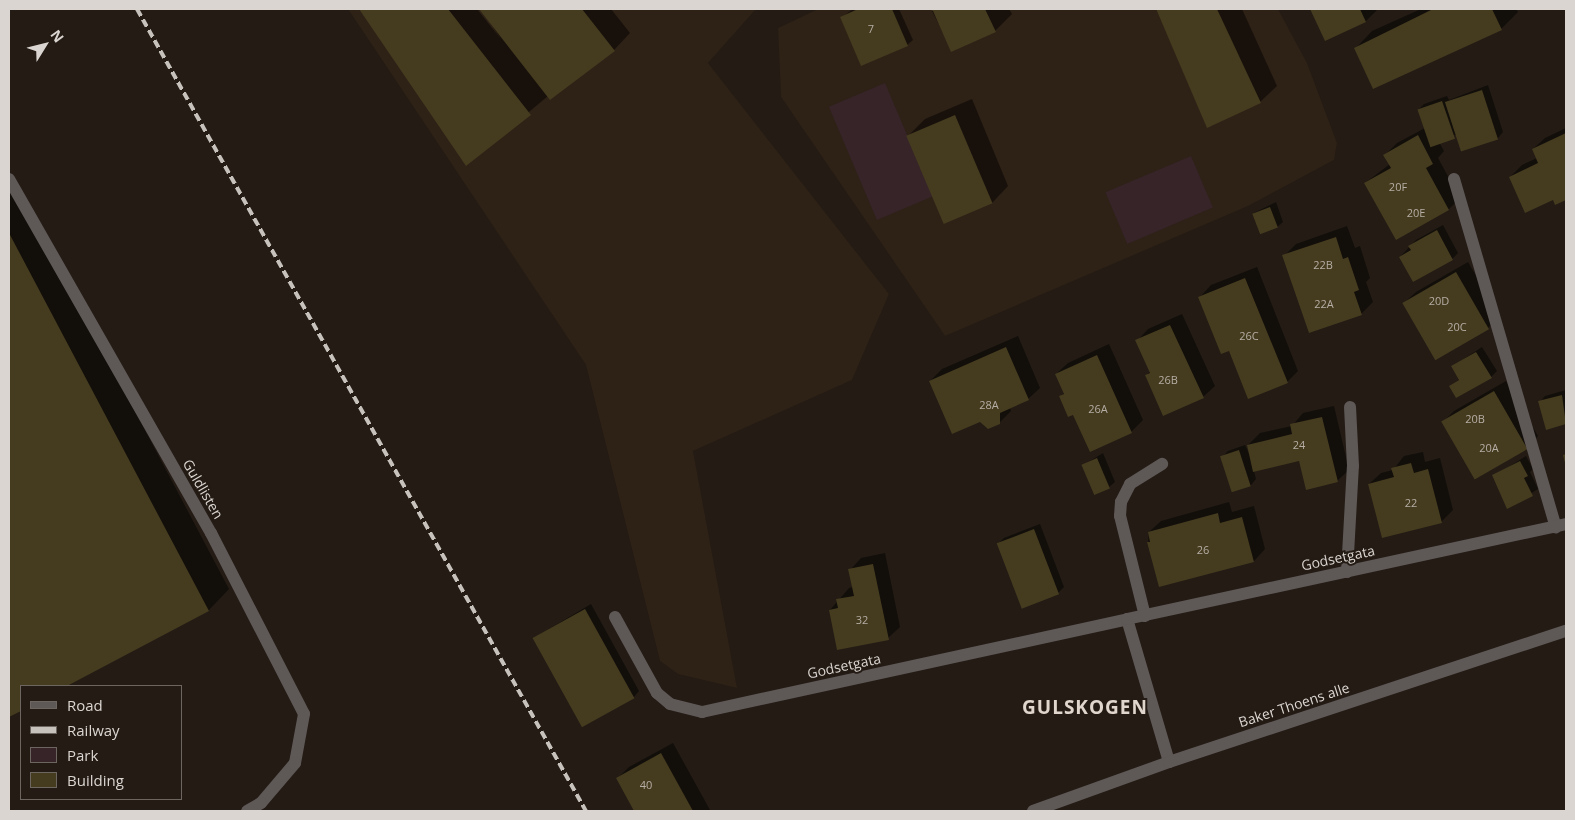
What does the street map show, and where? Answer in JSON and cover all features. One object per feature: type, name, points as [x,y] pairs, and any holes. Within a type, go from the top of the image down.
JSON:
[{"type":"street","name":"Guldlisten","points":[[9,179],[211,533],[304,714],[295,763],[261,803],[247,811]]},
{"type":"street","name":"Godsetgata","points":[[614,617],[657,693],[670,704],[702,712],[1561,526],[1454,179]]},
{"type":"street","points":[[1347,572],[1352,466],[1350,407]]},
{"type":"street","points":[[1145,616],[1120,516],[1121,502],[1130,484],[1162,464]]},
{"type":"street","points":[[1127,619],[1169,762]]},
{"type":"street","name":"Baker Thoens alle","points":[[1033,811],[1169,762],[1566,631]]},
{"type":"shaded area","points":[[348,9],[756,9],[708,63],[889,294],[852,380],[693,451],[737,688],[678,674],[660,661],[586,365]]},
{"type":"shaded area","points":[[818,9],[1278,9],[1307,63],[1337,143],[1334,160],[1248,206],[945,336],[781,97],[778,28]]},
{"type":"green space","points":[[885,83],[933,196],[877,220],[829,107]]},
{"type":"green space","points":[[1191,156],[1213,208],[1127,244],[1105,192]]},
{"type":"building","points":[[359,9],[448,9],[531,115],[466,166]]},
{"type":"building","points":[[479,9],[582,9],[615,51],[550,100]]},
{"type":"building","points":[[858,9],[892,9],[908,46],[861,66],[840,17]]},
{"type":"building","points":[[928,9],[985,9],[996,32],[951,52],[933,11]]},
{"type":"building","points":[[1156,9],[1217,9],[1261,103],[1207,128]]},
{"type":"building","points":[[1310,9],[1360,9],[1366,22],[1325,41]]},
{"type":"building","points":[[1433,9],[1492,9],[1502,30],[1373,89],[1354,48]]},
{"type":"building","points":[[1482,90],[1498,139],[1461,152],[1445,102]]},
{"type":"building","points":[[1442,101],[1455,139],[1430,147],[1417,109]]},
{"type":"building","points":[[955,115],[993,203],[944,224],[906,136]]},
{"type":"building","points":[[1566,133],[1566,200],[1555,205],[1553,200],[1525,213],[1509,177],[1538,163],[1532,149]]},
{"type":"building","points":[[1418,135],[1433,164],[1426,168],[1449,210],[1396,240],[1364,183],[1391,168],[1383,155]]},
{"type":"building","points":[[1270,207],[1278,228],[1260,234],[1252,214]]},
{"type":"building","points":[[1437,230],[1453,260],[1413,282],[1399,257],[1411,250],[1408,246]]},
{"type":"building","points":[[9,233],[209,611],[69,685],[20,685],[20,712],[9,717]]},
{"type":"building","points":[[1336,237],[1343,259],[1348,257],[1359,290],[1354,292],[1362,315],[1309,333],[1282,255]]},
{"type":"building","points":[[1456,272],[1489,329],[1435,360],[1402,303]]},
{"type":"building","points":[[1245,278],[1288,383],[1248,399],[1229,351],[1221,354],[1198,297]]},
{"type":"building","points":[[1170,325],[1204,398],[1163,416],[1145,375],[1150,373],[1135,340]]},
{"type":"building","points":[[1006,347],[1029,400],[1000,413],[1000,424],[988,429],[980,422],[952,434],[929,381]]},
{"type":"building","points":[[1476,352],[1492,378],[1456,398],[1449,386],[1459,380],[1451,366]]},
{"type":"building","points":[[1097,355],[1132,433],[1090,452],[1073,415],[1068,417],[1059,396],[1064,394],[1055,374]]},
{"type":"building","points":[[1494,391],[1528,449],[1475,480],[1441,422]]},
{"type":"building","points":[[1562,395],[1566,424],[1546,430],[1538,401]]},
{"type":"building","points":[[1322,417],[1338,482],[1306,490],[1299,461],[1253,472],[1247,445],[1292,434],[1290,424]]},
{"type":"building","points":[[1239,450],[1251,486],[1232,492],[1220,456]]},
{"type":"building","points":[[1566,454],[1566,467],[1563,455]]},
{"type":"building","points":[[1097,458],[1110,488],[1094,495],[1081,465]]},
{"type":"building","points":[[1520,461],[1528,476],[1524,478],[1533,496],[1507,509],[1492,475]]},
{"type":"building","points":[[1411,463],[1414,473],[1428,469],[1442,523],[1382,538],[1368,484],[1394,477],[1391,468]]},
{"type":"building","points":[[1218,513],[1220,523],[1242,517],[1254,562],[1159,587],[1147,542],[1150,542],[1148,532]]},
{"type":"building","points":[[1034,529],[1059,594],[1022,609],[997,543]]},
{"type":"building","points":[[873,564],[889,640],[837,650],[829,610],[838,608],[836,599],[854,596],[848,569]]},
{"type":"building","points":[[585,609],[634,698],[582,727],[533,638]]},
{"type":"building","points":[[661,753],[693,811],[634,811],[616,778]]},
{"type":"railway","points":[[137,9],[586,811]]},
{"type":"district","name":"GULSKOGEN","points":[[1085,708]]}]
